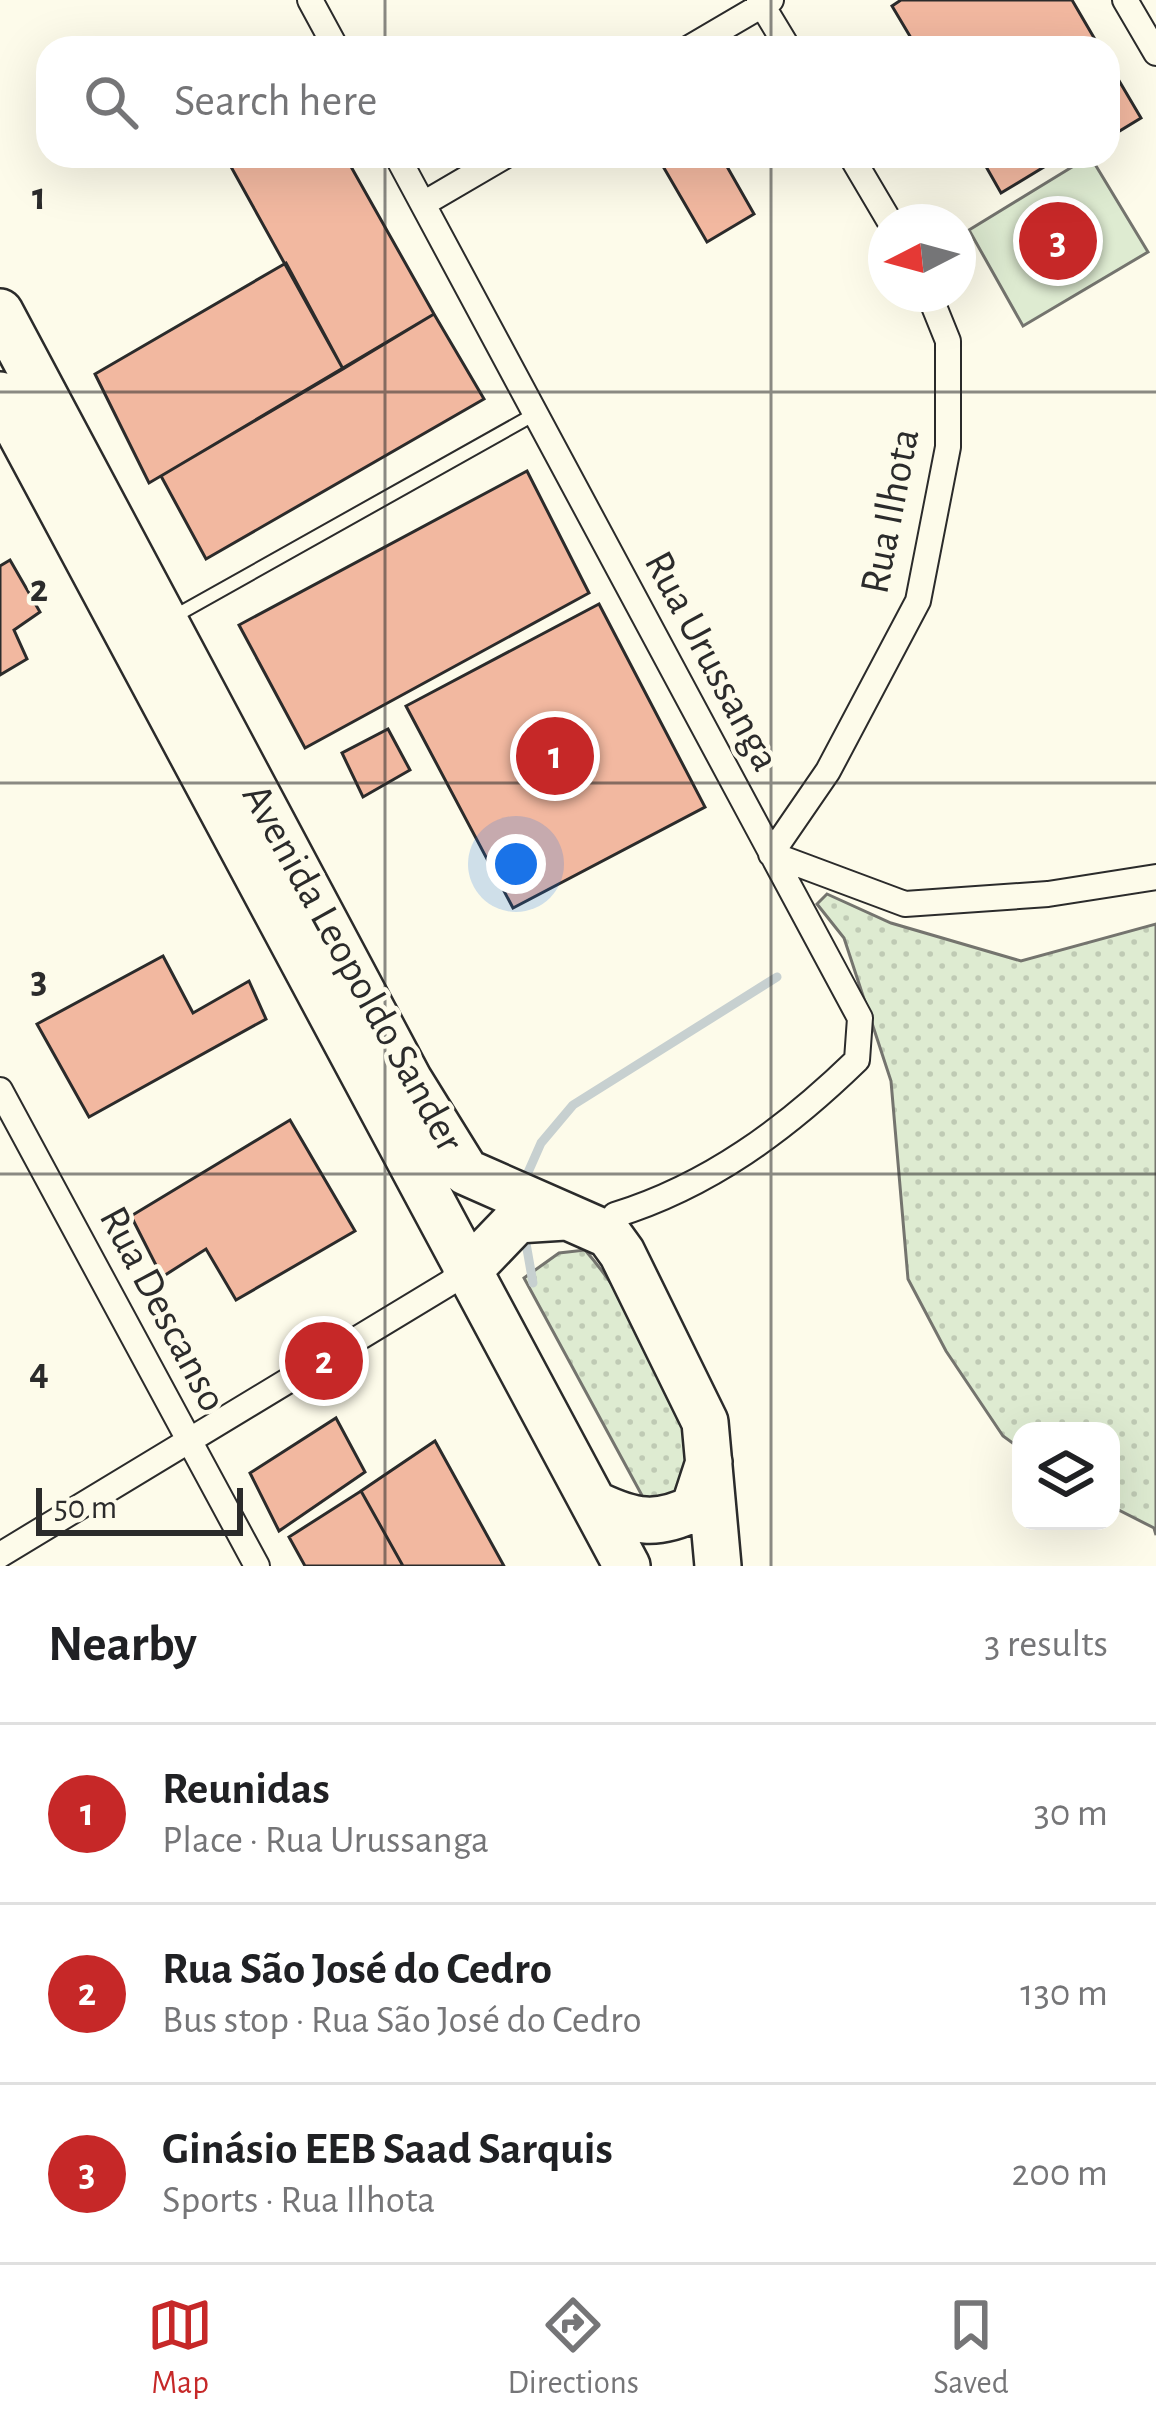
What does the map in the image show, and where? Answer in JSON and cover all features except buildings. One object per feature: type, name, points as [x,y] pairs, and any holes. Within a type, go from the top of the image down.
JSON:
[{"type":"highway","name":"Avenida Leopoldo Sander","points":[[0,312],[410,1080],[466,1172],[609,1235]]},
{"type":"highway","name":"Avenida Leopoldo Sander","points":[[0,395],[466,1273],[627,1566]]},
{"type":"highway","points":[[466,1273],[517,1220],[565,1217]]},
{"type":"highway","points":[[609,1235],[694,1390],[712,1451],[718,1566]]},
{"type":"highway","points":[[597,1505],[631,1521],[668,1522],[694,1508],[712,1451]]},
{"type":"street","points":[[310,0],[330,36]]},
{"type":"street","points":[[1125,0],[1156,53]]},
{"type":"street","points":[[709,36],[764,2],[782,36]]},
{"type":"street","name":"Rua Urussanga","points":[[404,168],[771,854],[846,984],[860,1018],[857,1060],[729,1166],[666,1199],[615,1215],[609,1235]]},
{"type":"street","points":[[423,204],[485,168]]},
{"type":"street","points":[[858,168],[879,204]]},
{"type":"street","name":"Rua Ilhota","points":[[771,854],[828,771],[918,601],[948,447],[948,341],[936,312]]},
{"type":"street","points":[[771,854],[905,904],[1048,894],[1156,877]]},
{"type":"street","name":"Rua Descanso","points":[[0,1090],[257,1566]]},
{"type":"street","points":[[0,1556],[466,1273]]},
{"type":"lane","points":[[164,622],[535,414]]},
{"type":"green space","points":[[1070,168],[1097,168],[1148,252],[1023,326],[976,242],[976,226]]},
{"type":"green space","points":[[827,894],[891,923],[1021,961],[1156,924],[1156,1535],[1154,1528],[1120,1511],[1120,1422],[1012,1422],[1012,1442],[946,1351],[908,1279],[891,1081],[844,938],[817,904]]},
{"type":"green space","points":[[585,1250],[651,1346],[679,1404],[690,1457],[681,1489],[663,1501],[645,1501],[524,1278],[559,1253]]},
{"type":"waterway","points":[[522,1186],[541,1143],[573,1105],[777,977]]},
{"type":"waterway","points":[[524,1232],[533,1283]]},
{"type":"place","name":"Ginásio EEB Saad Sarquis","points":[[1058,241]]},
{"type":"place","name":"Reunidas","points":[[555,756]]},
{"type":"place","name":"Rua São José do Cedro","points":[[324,1361]]}]
